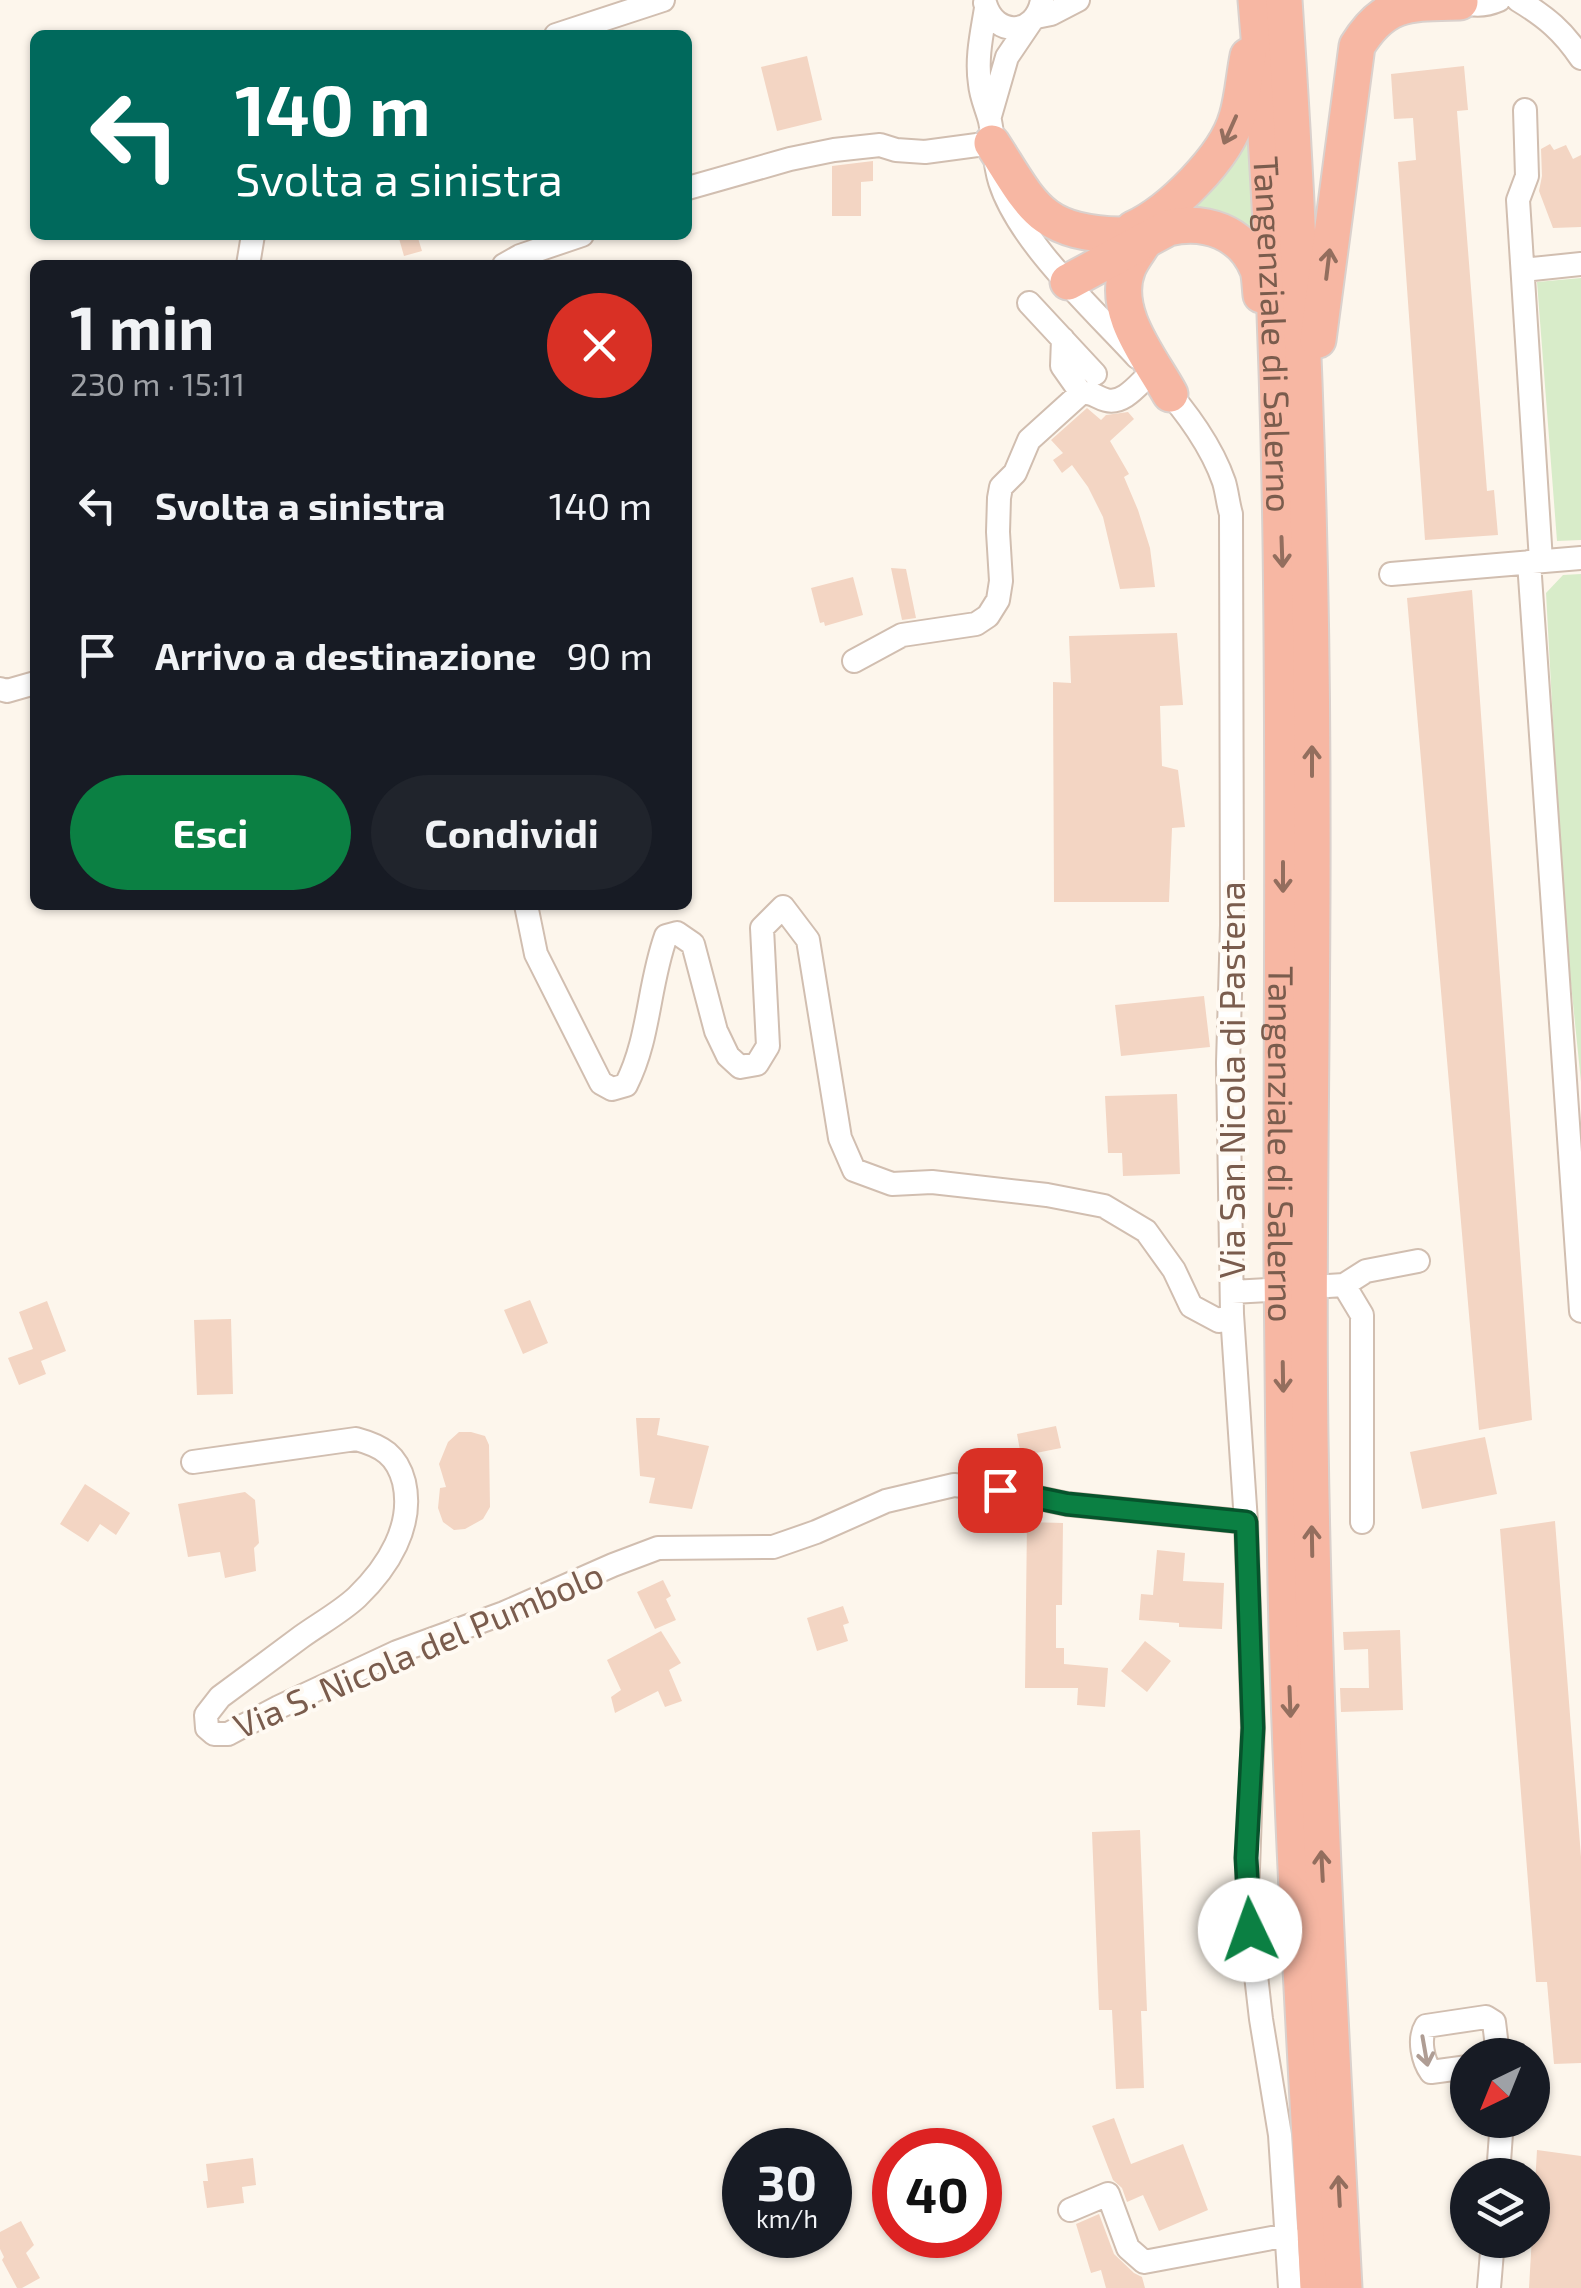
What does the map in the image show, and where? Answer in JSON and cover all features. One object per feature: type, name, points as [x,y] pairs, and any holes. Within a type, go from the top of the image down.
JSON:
[{"type":"highway","points":[[1161,384],[1126,312],[1124,292],[1132,238],[1140,226],[1184,190],[1227,140],[1240,99],[1254,0]]},
{"type":"highway","name":"Tangenziale di Salerno","points":[[1254,0],[1291,405],[1308,498],[1313,1628],[1344,2288]]},
{"type":"highway","points":[[1291,405],[1318,341],[1357,46],[1367,29],[1386,12],[1409,2],[1459,1]]},
{"type":"highway","name":"Tangenziale di Salerno","points":[[1284,12],[1291,405],[1284,716],[1282,1286],[1286,1590],[1318,2288]]},
{"type":"highway","points":[[991,131],[1040,214],[1076,231],[1132,238]]},
{"type":"highway","points":[[1063,276],[1132,238],[1186,224],[1220,230],[1235,239],[1258,271],[1291,405]]},
{"type":"street","points":[[571,30],[663,0]]},
{"type":"street","points":[[985,4],[994,21],[1016,28],[1036,13],[1060,10],[1078,0]]},
{"type":"street","points":[[1459,1],[1485,5],[1499,0]]},
{"type":"street","points":[[1518,0],[1548,18],[1581,58]]},
{"type":"street","name":"Via San Nicola di Pastena","points":[[527,910],[536,954],[601,1083],[612,1089],[626,1085],[638,1060],[659,956],[666,936],[677,932],[692,944],[716,1031],[728,1056],[740,1066],[757,1064],[768,1046],[762,928],[783,907],[808,940],[840,1138],[854,1170],[892,1184],[932,1182],[1048,1195],[1104,1206],[1146,1231],[1174,1270],[1191,1306],[1219,1321],[1232,1303],[1228,1063],[1232,925],[1231,514],[1223,480],[1208,450],[1161,384],[1016,220],[999,180],[982,99],[978,60],[985,4]]},
{"type":"street","name":"Via San Nicola di Pastena","points":[[991,131],[1007,57],[1036,13]]},
{"type":"street","points":[[1525,110],[1527,176],[1518,200],[1535,562],[1581,1311]]},
{"type":"street","points":[[692,187],[834,150],[880,145],[925,152],[991,131]]},
{"type":"street","points":[[513,260],[567,240]]},
{"type":"street","points":[[1524,270],[1581,264]]},
{"type":"street","points":[[1029,303],[1062,340],[1062,366],[1088,383],[1092,392],[1104,400],[1117,400],[1161,384]]},
{"type":"street","points":[[854,661],[902,635],[976,624],[988,616],[998,600],[1001,580],[1001,487],[1015,473],[1029,440],[1088,383]]},
{"type":"street","points":[[1392,574],[1581,558]]},
{"type":"street","points":[[0,689],[30,684]]},
{"type":"street","points":[[1362,1522],[1362,1315],[1334,1286],[1366,1271],[1418,1261]]},
{"type":"street","points":[[1268,1290],[1232,1303],[1246,1522],[1253,1728],[1246,1897],[1280,2135],[1290,2288]]},
{"type":"street","name":"Via S. Nicola del Pumbolo","points":[[193,1462],[356,1439],[376,1445],[400,1464],[406,1494],[405,1521],[394,1552],[379,1572],[355,1599],[220,1697],[206,1714],[207,1728],[214,1734],[228,1734],[397,1652],[504,1613],[658,1548],[773,1548],[886,1501],[954,1485],[1067,1504],[1246,1522]]},
{"type":"street","points":[[1450,2070],[1431,2072],[1424,2063],[1422,2034],[1426,2026],[1486,2017],[1494,2022],[1496,2038]]},
{"type":"street","points":[[1070,2210],[1108,2194],[1128,2248],[1144,2262],[1288,2235]]},
{"type":"street","points":[[1489,2288],[1492,2258]]},
{"type":"green space","points":[[1251,100],[1258,254],[1157,222]]},
{"type":"green space","points":[[1581,278],[1581,540],[1557,541],[1537,282]]},
{"type":"green space","points":[[1581,574],[1581,1082],[1563,905],[1546,593],[1563,575]]},
{"type":"building","points":[[807,56],[822,120],[777,131],[761,67]]},
{"type":"building","points":[[1464,66],[1468,110],[1457,111],[1487,491],[1494,490],[1498,535],[1425,540],[1398,162],[1416,160],[1413,118],[1394,119],[1391,74]]},
{"type":"building","points":[[1550,144],[1554,150],[1566,145],[1573,159],[1581,155],[1581,227],[1553,228],[1539,191],[1541,149]]},
{"type":"building","points":[[873,161],[873,181],[861,182],[861,216],[832,216],[832,166]]},
{"type":"building","points":[[399,240],[419,240],[422,251],[404,256]]},
{"type":"building","points":[[1087,408],[1101,420],[1106,415],[1128,412],[1134,419],[1110,441],[1129,474],[1124,477],[1150,548],[1155,587],[1120,589],[1103,517],[1088,487],[1072,465],[1062,473],[1053,460],[1063,453],[1051,440]]},
{"type":"building","points":[[891,568],[906,569],[916,618],[902,620]]},
{"type":"building","points":[[853,577],[863,615],[825,626],[820,623],[811,588]]},
{"type":"building","points":[[1472,590],[1532,1420],[1479,1430],[1407,598]]},
{"type":"building","points":[[1177,633],[1183,705],[1160,706],[1162,766],[1178,770],[1185,827],[1172,828],[1169,902],[1054,902],[1053,682],[1071,683],[1069,636]]},
{"type":"building","points":[[1204,996],[1210,1047],[1121,1056],[1115,1005]]},
{"type":"building","points":[[1177,1094],[1180,1174],[1123,1176],[1122,1153],[1108,1153],[1105,1096]]},
{"type":"building","points":[[530,1300],[548,1343],[523,1354],[504,1310]]},
{"type":"building","points":[[47,1301],[66,1351],[41,1361],[46,1374],[19,1385],[8,1358],[33,1349],[19,1312]]},
{"type":"building","points":[[231,1319],[233,1394],[197,1395],[194,1320]]},
{"type":"building","points":[[636,1418],[660,1418],[657,1435],[709,1446],[692,1509],[649,1503],[655,1478],[640,1476]]},
{"type":"building","points":[[1056,1426],[1061,1448],[1021,1456],[1017,1434]]},
{"type":"building","points":[[459,1432],[485,1436],[489,1445],[490,1507],[483,1519],[454,1530],[443,1522],[438,1508],[440,1488],[446,1487],[439,1464],[448,1442]]},
{"type":"building","points":[[1485,1437],[1497,1494],[1422,1509],[1410,1452]]},
{"type":"building","points":[[85,1484],[130,1513],[116,1535],[100,1524],[88,1542],[60,1524]]},
{"type":"building","points":[[245,1492],[255,1500],[259,1543],[254,1548],[256,1571],[225,1578],[220,1552],[188,1557],[178,1504]]},
{"type":"building","points":[[1555,1521],[1581,1857],[1581,2063],[1554,2064],[1547,1982],[1536,1982],[1500,1529]]},
{"type":"building","points":[[1027,1522],[1063,1523],[1062,1605],[1056,1605],[1056,1648],[1064,1648],[1064,1664],[1108,1668],[1105,1707],[1077,1705],[1078,1688],[1025,1688]]},
{"type":"building","points":[[1157,1550],[1185,1553],[1183,1581],[1224,1583],[1222,1629],[1139,1620],[1141,1594],[1153,1595]]},
{"type":"building","points":[[663,1580],[671,1596],[666,1599],[676,1620],[655,1629],[637,1592]]},
{"type":"building","points":[[843,1606],[849,1623],[843,1625],[848,1641],[817,1651],[807,1618]]},
{"type":"building","points":[[1400,1630],[1403,1710],[1341,1712],[1340,1688],[1369,1688],[1368,1649],[1344,1650],[1343,1632]]},
{"type":"building","points":[[661,1631],[681,1663],[669,1670],[682,1701],[665,1707],[658,1691],[615,1713],[611,1697],[621,1690],[607,1660]]},
{"type":"building","points":[[1145,1641],[1171,1661],[1147,1692],[1121,1671]]},
{"type":"building","points":[[1140,1830],[1147,2011],[1141,2011],[1144,2088],[1116,2089],[1112,2010],[1099,2010],[1092,1832]]},
{"type":"building","points":[[1114,2118],[1131,2164],[1183,2144],[1208,2210],[1159,2231],[1143,2195],[1127,2202],[1122,2188],[1113,2180],[1092,2126]]},
{"type":"building","points":[[1537,2150],[1581,2156],[1581,2288],[1529,2288],[1531,2258],[1550,2258],[1550,2158],[1537,2158]]},
{"type":"building","points":[[253,2158],[256,2185],[242,2187],[244,2203],[207,2208],[203,2181],[208,2181],[206,2164]]},
{"type":"building","points":[[1099,2214],[1114,2254],[1142,2277],[1145,2288],[1106,2288],[1101,2270],[1091,2273],[1076,2224]]},
{"type":"building","points":[[21,2221],[34,2245],[26,2253],[40,2278],[17,2288],[2,2260],[0,2232]]},
{"type":"route","points":[[1000,1490],[1067,1504],[1246,1522],[1253,1728],[1246,1858],[1250,1930]]}]
